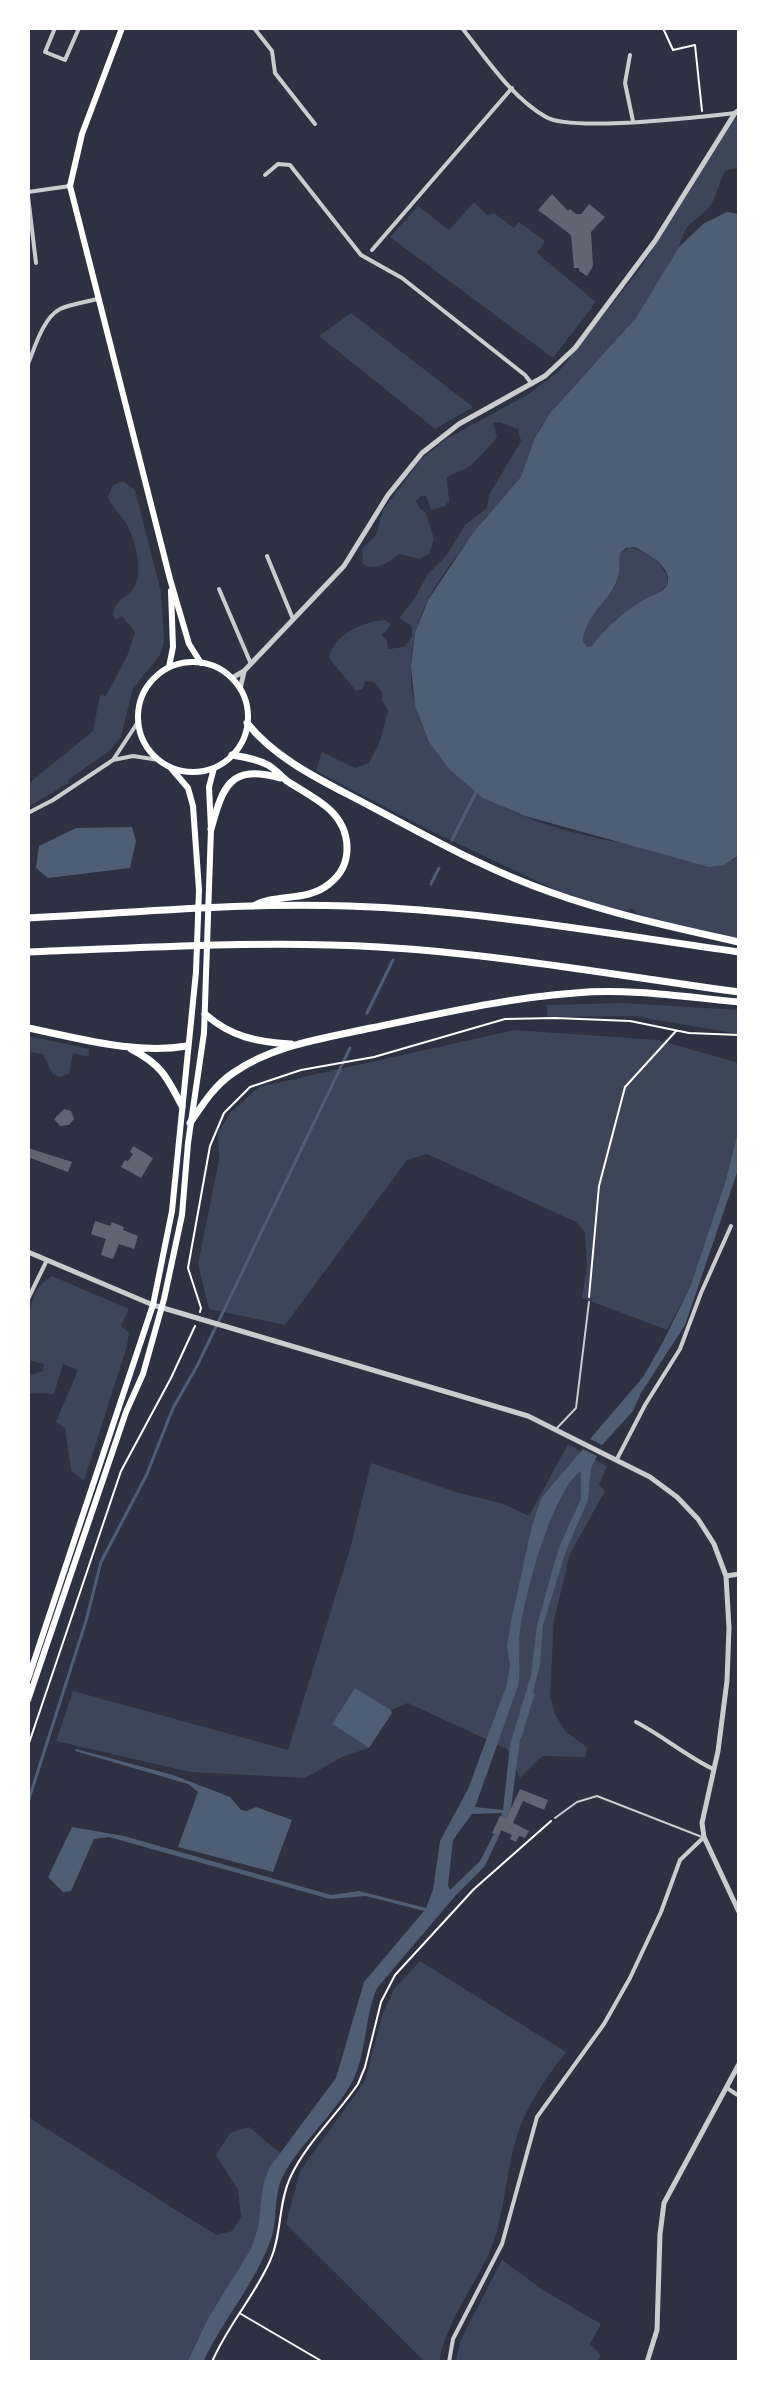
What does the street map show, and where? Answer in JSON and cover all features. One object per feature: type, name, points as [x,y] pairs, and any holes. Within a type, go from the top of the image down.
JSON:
[{"type":"highway","points":[[247,723],[268,744],[315,777],[513,878],[583,903],[739,942]]},
{"type":"highway","points":[[232,755],[251,758],[268,766],[329,809],[340,822],[348,850],[345,863],[330,884],[317,892],[264,900],[251,907]]},
{"type":"highway","points":[[211,829],[219,800],[232,779],[252,772],[286,779]]},
{"type":"highway","points":[[28,918],[345,905],[412,909],[739,952]]},
{"type":"highway","points":[[28,952],[338,945],[414,950],[739,992]]},
{"type":"highway","points":[[190,1123],[208,1097],[230,1075],[255,1060],[297,1044],[478,1006],[578,992],[633,993],[739,1002]]},
{"type":"highway","points":[[205,1014],[225,1030],[248,1039],[297,1044]]},
{"type":"highway","points":[[28,1028],[125,1046],[169,1049],[187,1046]]},
{"type":"highway","points":[[125,1046],[159,1066],[182,1106]]},
{"type":"main road","points":[[122,28],[82,134],[70,186],[170,579],[189,644],[201,663]]},
{"type":"main road","points":[[169,667],[173,647],[170,579]]},
{"type":"main road","points":[[28,1679],[153,1305],[172,1211],[198,936],[197,839],[188,788],[147,747],[138,722],[143,693],[154,677],[169,667],[189,662],[221,670],[232,678],[246,702],[247,723],[242,742],[232,755],[214,768],[189,772],[170,767]]},
{"type":"main road","points":[[28,1700],[126,1412],[143,1374],[162,1307],[182,1215],[190,1123],[204,1033],[211,829],[208,807],[214,768]]},
{"type":"main road","points":[[193,998],[205,1014]]},
{"type":"main road","points":[[187,1046],[204,1033]]},
{"type":"street","points":[[55,28],[45,52],[65,60],[79,28]]},
{"type":"street","points":[[254,28],[272,51],[275,73],[315,124]]},
{"type":"street","points":[[462,28],[512,88],[537,112],[556,122],[588,124],[702,117],[737,111]]},
{"type":"street","points":[[630,55],[625,83],[633,121]]},
{"type":"street","points":[[372,250],[512,88]]},
{"type":"street","points":[[232,678],[251,664],[344,566],[388,495],[422,453],[459,424],[545,376],[575,348],[655,241],[737,111]]},
{"type":"street","points":[[265,175],[278,164],[290,165],[361,255],[402,278],[525,375],[532,384]]},
{"type":"street","points":[[36,263],[28,194],[70,186]]},
{"type":"street","points":[[28,364],[30,353],[55,312],[97,299]]},
{"type":"street","points":[[267,556],[293,619]]},
{"type":"street","points":[[219,589],[251,664]]},
{"type":"street","points":[[240,689],[244,671]]},
{"type":"street","points":[[113,760],[138,722]]},
{"type":"street","points":[[28,813],[113,760],[133,756],[159,760]]},
{"type":"street","points":[[617,1459],[645,1405],[680,1349],[731,1226]]},
{"type":"street","points":[[28,1252],[153,1305],[464,1396],[556,1428],[650,1477],[677,1497],[698,1519],[714,1544],[726,1576],[729,1628],[727,1681],[702,1823],[704,1837],[739,1912]]},
{"type":"street","points":[[28,1299],[47,1260]]},
{"type":"street","points":[[726,1576],[739,1574]]},
{"type":"street","points":[[636,1722],[654,1731],[691,1759],[713,1769]]},
{"type":"street","points":[[449,2362],[453,2339],[502,2244],[537,2117],[604,2024],[655,1925],[680,1860],[704,1837]]},
{"type":"street","points":[[647,2362],[657,2330],[664,2203],[739,2064]]},
{"type":"street","points":[[725,2087],[739,2096]]},
{"type":"lane","points":[[556,1428],[576,1408],[589,1302]]},
{"type":"lane","points":[[555,1818],[577,1802],[597,1796],[704,1837]]},
{"type":"path","points":[[663,28],[673,50],[695,45],[702,117]]},
{"type":"path","points":[[28,1746],[121,1471],[199,1318],[201,1308],[188,1268],[210,1146],[224,1113],[250,1087],[301,1070],[354,1061],[505,1019],[630,1021],[677,1031],[739,1035]]},
{"type":"path","points":[[589,1302],[599,1186],[625,1087],[677,1031]]},
{"type":"path","points":[[212,2362],[222,2338],[240,2313],[275,2250],[292,2173],[362,2076],[381,2002],[395,1975],[474,1889],[555,1818]]},
{"type":"path","points":[[240,2313],[323,2362]]},
{"type":"shaded area","points":[[739,115],[739,168],[726,170],[712,203],[686,229],[677,251],[636,318],[544,422],[525,472],[444,573],[419,620],[411,670],[416,708],[435,750],[465,783],[504,807],[548,825],[596,838],[734,860],[739,855],[739,942],[642,919],[632,908],[622,913],[556,890],[423,827],[316,771],[322,752],[355,768],[369,763],[380,741],[388,710],[382,701],[382,692],[374,682],[366,681],[362,689],[356,691],[329,658],[336,642],[351,630],[386,620],[391,625],[382,635],[388,649],[404,647],[412,637],[412,626],[399,618],[415,598],[427,575],[446,556],[465,525],[487,508],[489,495],[521,441],[518,429],[493,423],[497,437],[492,443],[470,466],[447,478],[449,501],[445,506],[431,510],[426,496],[416,501],[426,513],[434,539],[429,554],[420,559],[399,554],[377,566],[363,564],[362,549],[376,535],[383,510],[421,459],[446,439],[527,395],[559,371],[640,269],[732,121]]},
{"type":"shaded area","points":[[474,202],[487,215],[494,213],[514,228],[519,222],[545,241],[537,253],[596,302],[553,358],[390,237],[418,206],[449,230]]},
{"type":"shaded area","points":[[727,212],[739,214],[739,855],[724,865],[709,867],[525,816],[483,798],[449,769],[429,742],[415,706],[411,666],[415,633],[428,600],[473,533],[521,477],[534,440],[550,413],[636,318],[679,247],[703,224]],"holes":[[[634,547],[666,570],[667,585],[625,613],[592,646],[587,647],[583,642],[584,633],[617,581],[620,553]]]},
{"type":"shaded area","points":[[351,313],[473,407],[435,429],[319,336]]},
{"type":"shaded area","points":[[123,481],[135,490],[161,592],[164,640],[161,654],[133,688],[121,737],[109,751],[68,780],[69,783],[28,807],[28,784],[93,731],[100,695],[106,696],[127,656],[135,632],[122,616],[116,620],[113,615],[116,605],[135,586],[139,571],[129,529],[108,497],[113,485]]},
{"type":"shaded area","points":[[630,547],[655,560],[664,571],[668,584],[617,618],[593,646],[587,647],[583,644],[586,626],[617,582],[620,553]]},
{"type":"shaded area","points":[[132,827],[136,841],[130,868],[48,878],[36,868],[39,846],[76,828]]},
{"type":"shaded area","points":[[623,1003],[739,1010],[739,1034],[633,1016],[547,1017],[547,1005]]},
{"type":"shaded area","points":[[515,1030],[658,1040],[739,1063],[739,1128],[725,1183],[690,1287],[667,1330],[582,1298],[587,1268],[585,1232],[576,1222],[427,1154],[407,1160],[285,1325],[209,1309],[198,1264],[219,1160],[218,1133],[231,1112],[259,1087]]},
{"type":"shaded area","points":[[28,1036],[89,1049],[89,1057],[73,1053],[69,1074],[60,1077],[53,1075],[43,1054],[28,1052]]},
{"type":"shaded area","points":[[739,1128],[739,1167],[685,1325],[641,1393],[633,1411],[602,1445],[590,1439],[643,1377],[690,1287],[725,1183]]},
{"type":"shaded area","points":[[52,1276],[129,1309],[121,1326],[129,1333],[127,1346],[84,1481],[71,1470],[65,1428],[56,1422],[78,1370],[63,1364],[54,1394],[28,1393],[28,1376],[43,1371],[44,1364],[28,1360],[29,1314],[36,1292]]},
{"type":"shaded area","points":[[568,1444],[607,1466],[599,1485],[605,1491],[570,1554],[554,1620],[550,1696],[555,1714],[566,1732],[587,1747],[586,1757],[542,1756],[520,1778],[507,1749],[408,1703],[391,1710],[355,1688],[332,1724],[369,1748],[342,1757],[305,1778],[190,1772],[56,1741],[73,1691],[288,1750],[350,1549],[371,1463],[459,1493],[504,1504],[529,1516]]},
{"type":"shaded area","points":[[583,1449],[597,1456],[591,1468],[588,1500],[566,1551],[543,1625],[540,1666],[520,1739],[511,1808],[506,1819],[501,1817],[502,1813],[472,1814],[453,1840],[450,1890],[480,1861],[494,1834],[499,1836],[485,1866],[456,1895],[377,1988],[355,2076],[340,2101],[284,2174],[265,2255],[203,2362],[187,2362],[209,2317],[251,2249],[269,2168],[336,2078],[364,1982],[424,1911],[366,1896],[330,1899],[109,1837],[94,1839],[71,1891],[63,1892],[48,1877],[72,1827],[124,1836],[331,1895],[359,1891],[426,1908],[433,1890],[440,1841],[468,1789],[506,1687],[510,1666],[507,1646],[512,1617],[532,1525],[542,1497]],"holes":[[[581,1471],[581,1499],[559,1547],[537,1625],[531,1675],[510,1745],[503,1810],[475,1807],[518,1686],[521,1626],[531,1578],[559,1501]]]},
{"type":"shaded area","points":[[355,1688],[392,1713],[369,1748],[332,1724]]},
{"type":"shaded area","points":[[76,1749],[173,1775],[230,1797],[241,1810],[256,1807],[292,1820],[273,1872],[178,1847],[198,1792],[188,1784]]},
{"type":"shaded area","points":[[420,1961],[566,2052],[543,2084],[519,2130],[490,2251],[454,2318],[439,2362],[425,2362],[286,2224],[300,2171],[365,2081],[383,2013],[394,1989]]},
{"type":"shaded area","points":[[28,2117],[216,2235],[232,2231],[241,2217],[238,2190],[216,2155],[230,2133],[249,2127],[280,2153],[267,2180],[252,2247],[187,2362],[28,2362]]},
{"type":"shaded area","points":[[502,2260],[543,2290],[601,2324],[590,2344],[601,2355],[597,2362],[456,2362],[460,2341]]},
{"type":"building","points":[[552,194],[568,211],[581,214],[589,204],[605,217],[591,232],[593,266],[587,276],[579,268],[574,268],[571,235],[538,210]]},
{"type":"building","points":[[64,1109],[71,1111],[74,1119],[69,1125],[60,1126],[54,1119]]},
{"type":"building","points":[[133,1146],[153,1158],[141,1178],[121,1167],[133,1154],[130,1152]]},
{"type":"building","points":[[28,1148],[72,1162],[68,1172],[28,1157]]},
{"type":"building","points":[[95,1221],[110,1226],[112,1222],[138,1236],[134,1249],[119,1244],[113,1259],[101,1255],[106,1239],[91,1234]]},
{"type":"building","points":[[520,1789],[548,1800],[544,1810],[523,1801],[513,1823],[529,1831],[525,1838],[519,1836],[516,1842],[510,1839],[512,1835],[501,1830],[499,1836],[492,1833],[500,1816],[506,1819]]},
{"type":"waterway","points":[[452,840],[477,790]]},
{"type":"waterway","points":[[431,884],[439,868]]},
{"type":"waterway","points":[[367,1013],[393,960]]},
{"type":"waterway","points":[[28,1802],[86,1621],[101,1562],[147,1474],[173,1408],[197,1366],[350,1048]]},
{"type":"waterway","points":[[520,1737],[533,1694]]}]
